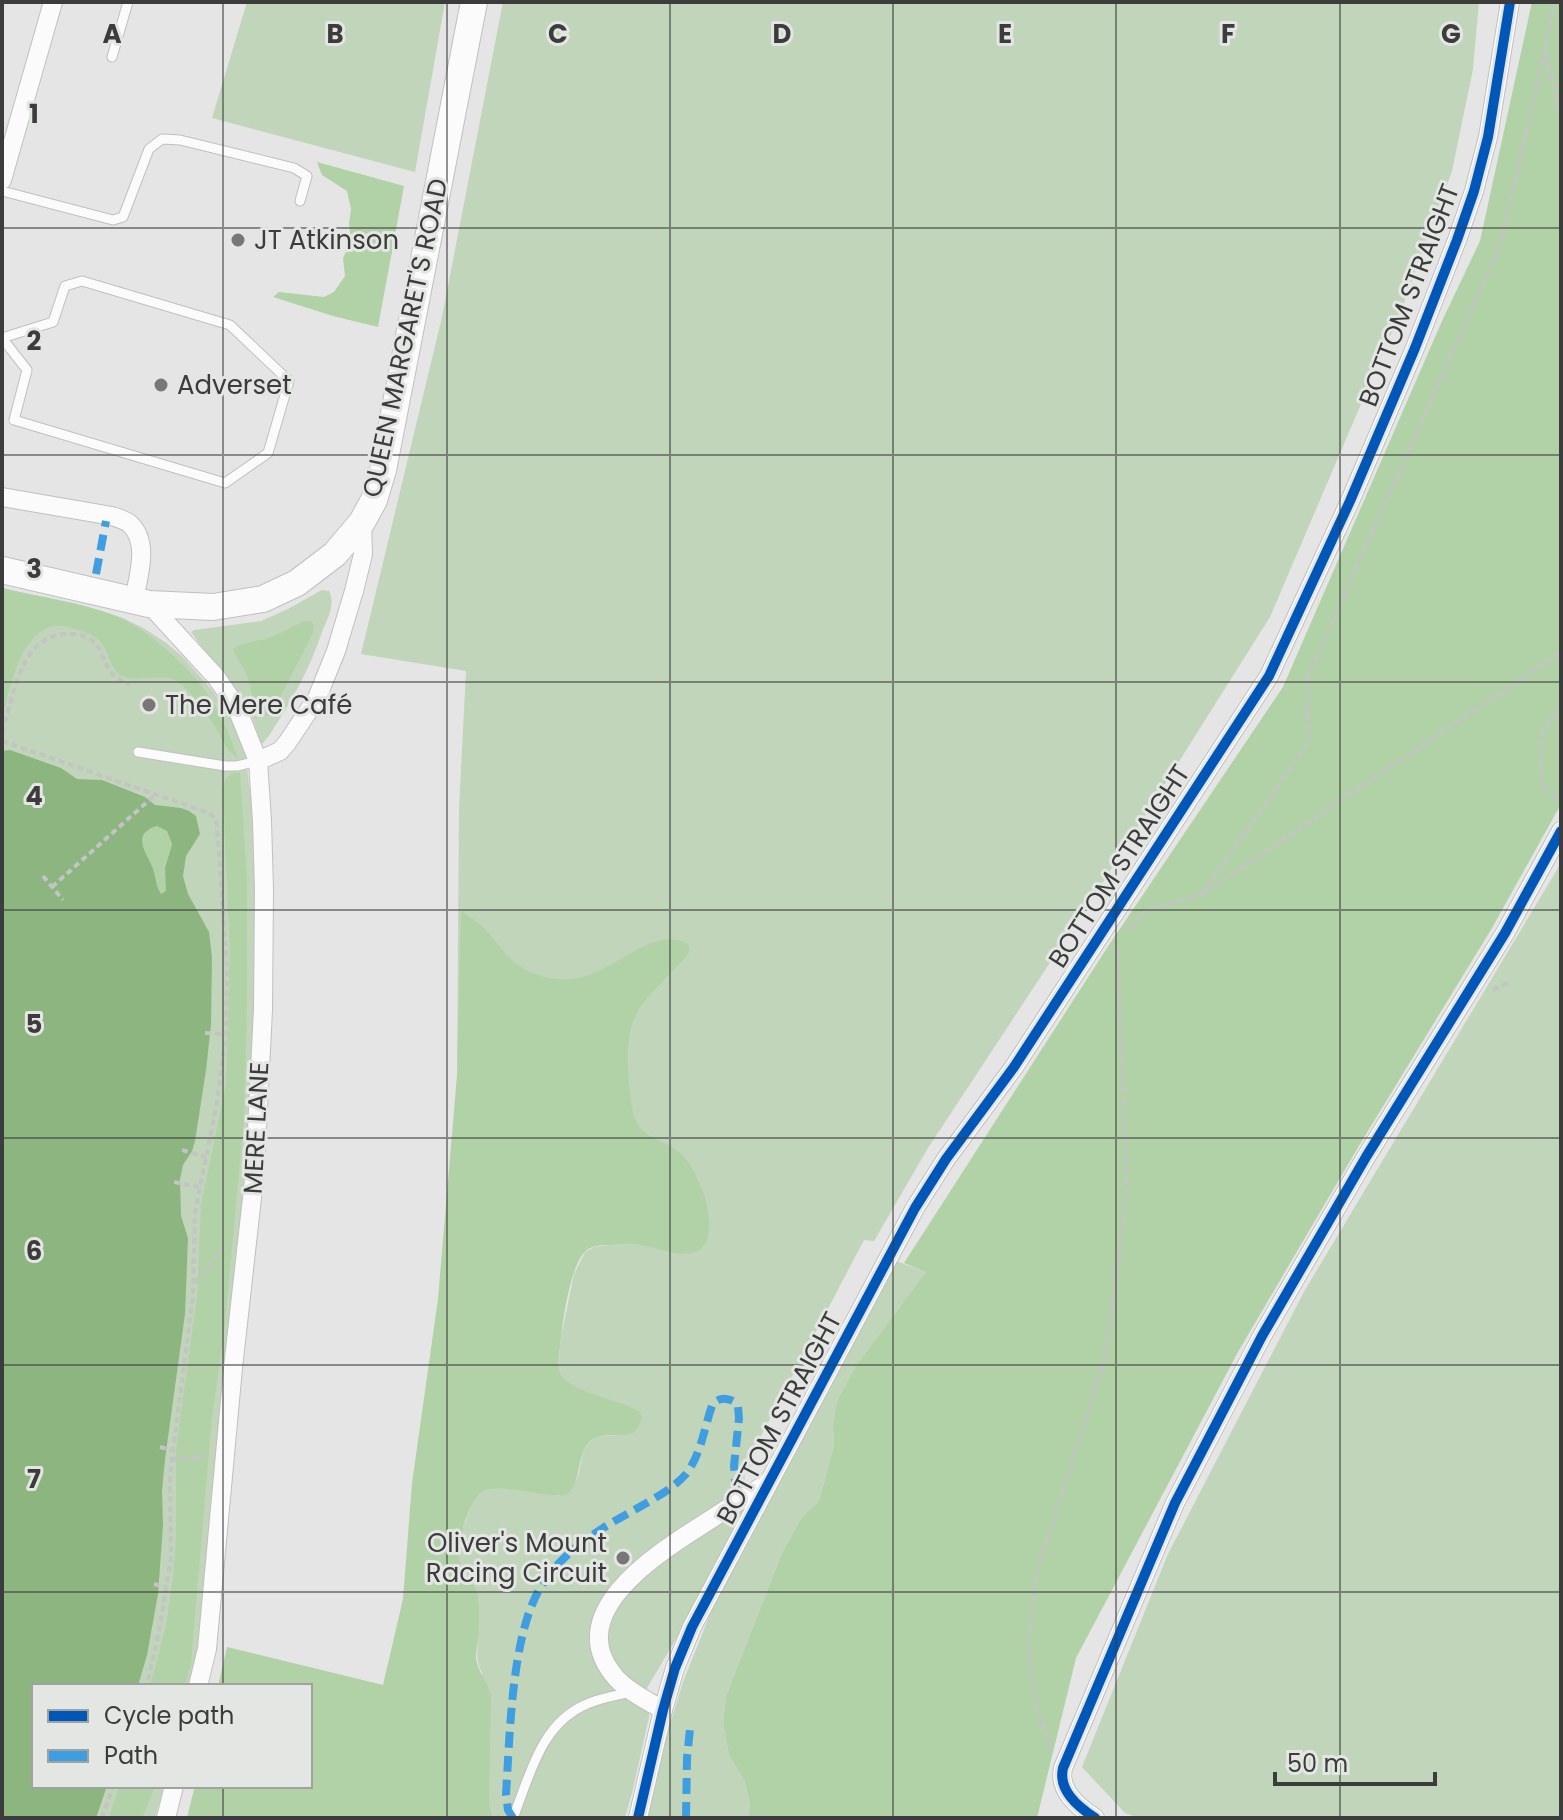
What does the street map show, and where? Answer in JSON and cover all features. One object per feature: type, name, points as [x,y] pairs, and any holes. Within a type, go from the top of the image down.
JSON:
[{"type":"main road","name":"QUEEN MARGARET'S ROAD","points":[[2,570],[142,602],[213,607],[263,599],[297,583],[335,554],[362,522],[374,500],[383,470],[474,2]]},
{"type":"street","points":[[4,169],[53,2]]},
{"type":"street","name":"BOTTOM STRAIGHT","points":[[638,1818],[663,1710],[675,1668],[692,1627],[915,1208],[946,1159],[1014,1067],[1269,676],[1350,501],[1415,348],[1474,191],[1488,137],[1510,2]]},
{"type":"street","points":[[2,497],[112,516],[129,523],[139,536],[142,552],[142,602]]},
{"type":"street","points":[[258,761],[280,751],[317,698],[336,651],[354,591],[363,554],[362,522]]},
{"type":"street","name":"MERE LANE","points":[[142,602],[216,677],[236,706],[258,761],[264,875],[263,1009],[255,1171],[207,1649],[198,1684]]},
{"type":"street","points":[[1095,1818],[1062,1785],[1065,1759],[1175,1503],[1262,1336],[1366,1157],[1505,933],[1561,831]]},
{"type":"street","points":[[663,1710],[620,1682],[612,1673],[600,1648],[600,1625],[608,1604],[622,1587],[665,1549],[769,1482]]},
{"type":"street","points":[[166,1818],[174,1788]]},
{"type":"lane","points":[[112,57],[128,2]]},
{"type":"lane","points":[[2,191],[113,220],[123,217],[149,149],[162,139],[180,140],[294,168],[307,176],[300,201]]},
{"type":"lane","points":[[82,281],[230,325],[289,381],[268,453],[225,483],[14,420],[27,370],[2,338],[53,322],[65,286],[82,281]]},
{"type":"lane","points":[[138,752],[225,766],[258,761]]},
{"type":"lane","points":[[513,1818],[539,1754],[557,1723],[589,1702],[633,1691]]},
{"type":"path","points":[[1201,895],[1309,742],[1307,679],[1499,248],[1554,2]]},
{"type":"path","points":[[1545,51],[1561,118]]},
{"type":"path","points":[[2,732],[5,714],[27,657],[40,642],[53,636],[74,634],[87,637],[99,648],[110,671],[130,685]]},
{"type":"path","points":[[1126,934],[1143,912],[1201,895],[1561,652]]},
{"type":"path","points":[[1561,706],[1540,736],[1542,788],[1561,801]]},
{"type":"path","points":[[2,741],[210,813],[216,822],[227,969],[226,1034],[218,1095],[194,1221],[194,1286],[172,1450],[169,1497],[171,1558],[148,1684]]},
{"type":"path","points":[[52,887],[156,794]]},
{"type":"path","points":[[43,876],[63,900]]},
{"type":"path","points":[[1061,1777],[1037,1709],[1028,1650],[1036,1575],[1105,1358],[1127,1184],[1117,945],[1101,933]]},
{"type":"path","points":[[205,1033],[226,1034]]},
{"type":"path","points":[[182,1150],[206,1157]]},
{"type":"path","points":[[174,1182],[199,1187]]},
{"type":"path","points":[[194,1286],[222,1249],[250,1223]]},
{"type":"path","points":[[160,1447],[172,1450]]},
{"type":"path","points":[[172,1459],[225,1456]]},
{"type":"path","points":[[154,1584],[166,1587]]},
{"type":"path","points":[[102,1818],[112,1788]]},
{"type":"shaded area","points":[[247,2],[445,2],[415,172],[212,118]]},
{"type":"shaded area","points":[[503,2],[1479,2],[1473,69],[1452,171],[1402,308],[1270,617],[1103,882],[928,1148],[874,1241],[864,1240],[750,1457],[752,1465],[744,1470],[747,1508],[692,1612],[647,1688],[649,1717],[625,1818],[187,1818],[194,1788],[312,1788],[312,1686],[383,1686],[483,1674],[478,1659],[478,1596],[459,1552],[461,1534],[477,1496],[486,1490],[506,1488],[559,1496],[571,1488],[577,1479],[586,1446],[590,1442],[602,1436],[629,1433],[641,1422],[568,1383],[558,1369],[574,1274],[585,1252],[594,1247],[625,1243],[687,1254],[704,1242],[709,1229],[709,1222],[457,1075],[459,809],[466,671],[361,654],[442,317]]},
{"type":"shaded area","points":[[1532,2],[1561,2],[1561,804],[1492,928],[1238,1352],[1076,1658],[1037,1818],[748,1818],[750,1804],[744,1780],[729,1755],[723,1724],[726,1696],[782,1553],[802,1517],[819,1501],[834,1446],[837,1402],[855,1368],[926,1272],[904,1263],[1107,948],[1283,687],[1442,321],[1480,241]]},
{"type":"shaded area","points":[[317,162],[404,186],[378,327],[273,297],[279,292],[324,297],[334,292],[345,276],[343,258],[351,242],[351,209],[347,191],[322,175]]},
{"type":"shaded area","points":[[2,588],[123,618],[165,642],[212,690],[232,720],[245,753],[252,806],[258,912],[251,1136],[204,1620],[191,1684],[32,1684],[32,1788],[163,1788],[155,1818],[2,1818]]},
{"type":"shaded area","points":[[2,588],[103,611],[142,630],[167,650],[201,685],[218,711],[238,758],[230,751],[206,712],[177,681],[163,677],[123,677],[115,669],[100,641],[72,628],[55,626],[42,631],[31,641],[15,672],[2,718]]},
{"type":"shaded area","points":[[322,590],[329,591],[331,607],[317,646],[291,700],[261,743],[248,710],[191,632],[261,621]]},
{"type":"shaded area","points":[[304,621],[314,624],[313,633],[271,715],[265,717],[257,708],[246,673],[233,649],[266,639]]},
{"type":"shaded area","points":[[10,750],[61,768],[77,779],[102,780],[145,797],[155,805],[181,808],[196,816],[200,834],[186,856],[183,876],[188,894],[209,932],[212,958],[211,1025],[206,1070],[195,1141],[180,1179],[181,1216],[188,1238],[185,1314],[165,1459],[158,1594],[147,1655],[139,1684],[32,1684],[32,1788],[106,1788],[96,1818],[2,1818],[2,751]],"holes":[[[157,826],[167,831],[172,844],[165,868],[166,891],[161,894],[142,839],[149,829]]]},
{"type":"shaded area","points":[[232,773],[240,773],[247,881],[244,1119],[224,1333],[212,1417],[191,1663],[186,1684],[151,1684],[166,1626],[173,1577],[176,1450],[197,1296],[201,1205],[226,1084],[230,958],[225,780]]},
{"type":"shaded area","points":[[157,826],[171,837],[165,868],[166,892],[160,894],[142,840],[147,830]]},
{"type":"shaded area","points":[[1561,863],[1561,1818],[1139,1818],[1125,1813],[1082,1767],[1168,1554],[1305,1290]]},
{"type":"shaded area","points":[[461,911],[485,929],[516,963],[531,973],[553,979],[589,975],[653,943],[678,940],[690,946],[686,957],[646,999],[632,1024],[629,1083],[633,1113],[641,1129],[678,1151],[698,1180],[709,1218],[707,1240],[702,1248],[687,1254],[630,1244],[596,1246],[583,1254],[567,1299],[562,1326],[560,1373],[579,1388],[639,1411],[642,1417],[639,1426],[628,1434],[592,1440],[583,1451],[575,1483],[567,1494],[561,1496],[504,1489],[483,1491],[474,1501],[466,1519],[459,1554],[463,1570],[478,1596],[480,1623],[476,1657],[491,1696],[489,1806],[493,1818],[187,1818],[194,1788],[312,1788],[312,1684],[218,1684],[227,1647],[383,1685],[403,1599],[412,1483],[438,1299],[457,1075]]},
{"type":"shaded area","points":[[896,1261],[926,1272],[895,1316],[833,1427],[834,1446],[819,1501],[802,1517],[782,1553],[726,1696],[723,1724],[729,1755],[744,1780],[750,1804],[748,1818],[647,1818],[683,1682],[713,1607]]},
{"type":"shaded area","points":[[118,1788],[154,1788],[142,1818],[109,1818]]},
{"type":"marked path","points":[[96,574],[106,521]]},
{"type":"marked path","points":[[513,1818],[508,1810],[506,1794],[518,1657],[532,1605],[551,1572],[584,1541],[662,1493],[686,1474],[702,1441],[712,1406],[721,1399],[733,1401],[738,1407],[734,1466],[737,1502]]},
{"type":"marked path","points":[[686,1818],[690,1729]]},
{"type":"cycle path","points":[[638,1818],[663,1710],[675,1668],[692,1627],[915,1208],[946,1159],[1014,1067],[1269,676],[1350,501],[1457,240],[1488,137],[1510,2]]},
{"type":"cycle path","points":[[1095,1818],[1076,1803],[1066,1790],[1063,1768],[1175,1503],[1262,1336],[1366,1157],[1505,933],[1561,831]]},
{"type":"place","name":"JT Atkinson","points":[[238,240]]},
{"type":"place","name":"Adverset","points":[[161,385]]},
{"type":"place","name":"The Mere Café","points":[[149,705]]},
{"type":"place","name":"Oliver's Mount Racing Circuit","points":[[623,1558]]}]
